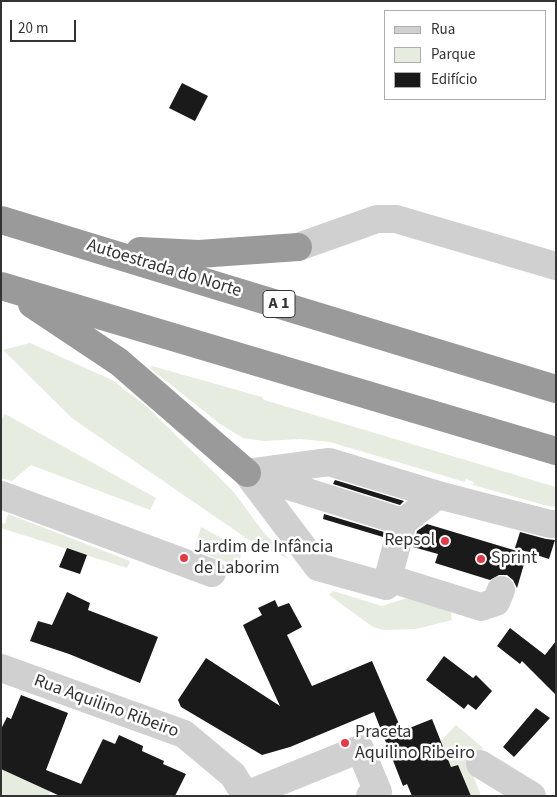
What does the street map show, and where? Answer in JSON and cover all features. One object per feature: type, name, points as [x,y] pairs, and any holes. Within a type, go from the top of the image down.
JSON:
[{"type":"highway","name":"Autoestrada do Norte","points":[[1,220],[556,389]]},
{"type":"highway","points":[[98,248],[199,254],[298,247]]},
{"type":"highway","points":[[4,287],[556,451]]},
{"type":"highway","points":[[4,287],[119,362],[247,473]]},
{"type":"street","points":[[298,247],[377,219],[396,219],[556,266]]},
{"type":"street","points":[[247,473],[329,462],[438,494],[556,524]]},
{"type":"street","points":[[247,473],[403,522]]},
{"type":"street","points":[[247,473],[318,567],[386,586],[403,522],[438,494]]},
{"type":"street","points":[[1,495],[212,573]]},
{"type":"street","points":[[388,578],[481,607],[496,602],[501,590]]},
{"type":"street","name":"Rua Aquilino Ribeiro","points":[[1,668],[184,734],[233,775],[246,796]]},
{"type":"street","points":[[246,796],[360,749],[378,792],[370,796]]},
{"type":"street","points":[[480,764],[532,796]]},
{"type":"green space","points":[[30,343],[112,380],[146,406],[233,491],[264,533],[289,559],[249,540],[73,419],[3,350]]},
{"type":"green space","points":[[152,366],[262,397],[264,400],[556,487],[556,507],[473,485],[474,482],[466,479],[465,482],[330,442],[300,439],[264,441],[243,438],[220,424],[150,368]]},
{"type":"green space","points":[[5,414],[156,498],[150,510],[31,465],[12,481],[1,478],[1,420]]},
{"type":"green space","points":[[8,514],[130,561],[127,568],[1,528],[1,523],[5,524]]},
{"type":"green space","points":[[201,527],[243,550],[237,566],[194,550]]},
{"type":"green space","points":[[333,591],[382,606],[410,597],[450,609],[452,620],[416,629],[384,630],[373,627],[329,595]]},
{"type":"green space","points":[[456,725],[483,748],[470,767],[481,796],[471,796],[458,765],[451,767],[441,741]]},
{"type":"green space","points":[[1,769],[52,789],[48,796],[1,796]]},
{"type":"building","points":[[182,83],[208,96],[195,121],[169,108]]},
{"type":"building","points":[[335,480],[404,501],[400,505],[333,484]]},
{"type":"building","points":[[324,514],[384,532],[383,537],[323,519]]},
{"type":"building","name":"Sprint","points":[[427,524],[527,554],[517,588],[513,580],[507,575],[499,575],[490,580],[435,563],[438,554],[413,547],[417,531]]},
{"type":"building","points":[[520,532],[555,540],[549,559],[515,548]]},
{"type":"building","points":[[67,548],[87,555],[80,574],[59,567]]},
{"type":"building","points":[[67,592],[90,603],[88,610],[158,637],[140,683],[69,654],[30,641],[38,621],[52,625]]},
{"type":"building","points":[[275,600],[278,607],[289,603],[302,627],[287,635],[312,686],[372,661],[402,731],[432,719],[451,767],[458,765],[471,796],[412,796],[407,784],[403,786],[374,712],[290,747],[262,755],[181,707],[178,700],[206,658],[280,706],[243,625],[262,615],[258,608]]},
{"type":"building","points":[[510,628],[545,655],[556,641],[556,695],[522,661],[520,664],[497,646]]},
{"type":"building","points":[[444,656],[473,678],[476,675],[492,691],[476,710],[468,704],[464,709],[426,680]]},
{"type":"building","points":[[21,695],[68,713],[46,770],[81,784],[103,739],[115,744],[119,735],[143,746],[142,751],[164,761],[163,764],[186,774],[175,796],[60,796],[1,769],[1,729],[7,717],[11,719]]},
{"type":"building","points":[[536,708],[550,718],[514,757],[503,747]]},
{"type":"place","name":"Repsol","points":[[445,541]]},
{"type":"place","name":"Jardim de Infância de Laborim","points":[[184,558]]},
{"type":"place","name":"Sprint","points":[[481,559]]},
{"type":"place","name":"Praceta Aquilino Ribeiro","points":[[345,743]]}]
